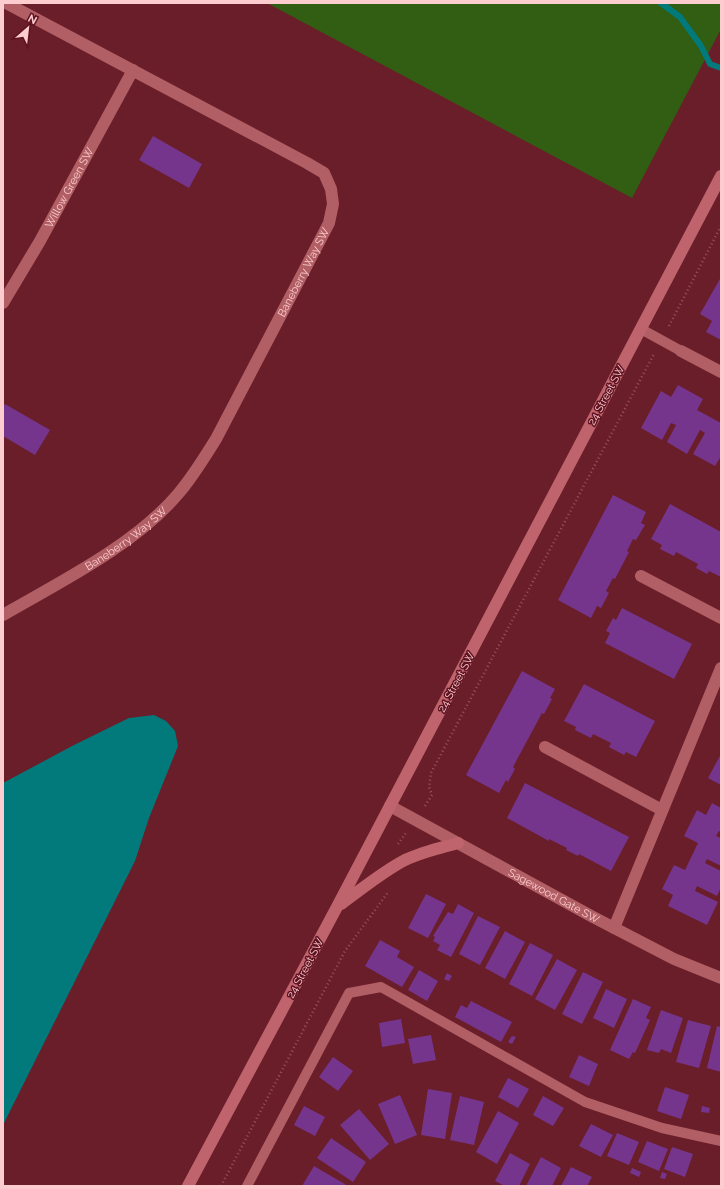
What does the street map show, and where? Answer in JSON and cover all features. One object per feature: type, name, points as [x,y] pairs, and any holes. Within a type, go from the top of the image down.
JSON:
[{"type":"street","name":"Baneberry Way SW","points":[[3,615],[117,547],[152,520],[178,494],[216,439],[329,223],[333,204],[331,189],[324,173],[6,3]]},
{"type":"street","name":"Willow Green SW","points":[[3,303],[40,241],[133,70]]},
{"type":"street","name":"24 Street SW","points":[[188,1186],[338,905],[721,176]]},
{"type":"street","points":[[681,350],[721,372]]},
{"type":"street","points":[[641,576],[721,618]]},
{"type":"street","points":[[614,928],[721,668]]},
{"type":"street","points":[[545,747],[662,810]]},
{"type":"street","name":"Sagewood Gate SW","points":[[390,806],[614,928],[674,959],[721,978]]},
{"type":"street","points":[[338,905],[391,868],[406,860],[424,852],[458,843]]},
{"type":"lane","points":[[641,329],[681,350]]},
{"type":"lane","points":[[247,1186],[348,993],[381,987],[585,1102],[662,1128],[721,1141]]},
{"type":"path","points":[[432,795],[429,787],[431,773],[721,226]]},
{"type":"path","points":[[221,1186],[345,951],[394,885]]},
{"type":"green space","points":[[267,3],[721,3],[721,29],[632,198]]},
{"type":"water","points":[[154,715],[166,721],[175,731],[178,746],[149,818],[135,861],[3,1125],[3,783],[74,745],[129,718]]},
{"type":"building","points":[[153,136],[202,164],[189,188],[139,160]]},
{"type":"building","points":[[721,277],[721,340],[706,332],[712,321],[700,314]]},
{"type":"building","points":[[678,385],[703,399],[697,410],[721,423],[721,456],[715,466],[693,454],[705,433],[700,430],[687,454],[667,442],[676,425],[671,423],[662,440],[641,428],[661,391],[671,397]]},
{"type":"building","points":[[5,404],[50,430],[35,455],[3,436],[3,407]]},
{"type":"building","points":[[613,495],[646,512],[641,523],[645,525],[636,540],[633,539],[627,551],[629,552],[615,579],[613,578],[606,591],[609,593],[601,608],[597,606],[591,618],[558,600]]},
{"type":"building","points":[[670,504],[721,532],[721,577],[709,571],[707,574],[696,568],[698,564],[676,552],[674,556],[660,549],[662,545],[651,539]]},
{"type":"building","points":[[622,608],[692,644],[674,679],[605,643],[610,633],[606,631],[613,618],[616,620]]},
{"type":"building","points":[[522,671],[555,689],[550,698],[552,699],[544,714],[542,713],[513,767],[515,769],[508,782],[506,780],[499,793],[466,775]]},
{"type":"building","points":[[584,684],[655,721],[636,757],[626,752],[624,755],[609,747],[611,743],[593,734],[591,738],[575,730],[576,727],[564,721]]},
{"type":"building","points":[[721,754],[721,785],[708,778]]},
{"type":"building","points":[[525,783],[629,837],[611,871],[579,854],[578,856],[566,850],[567,848],[549,839],[549,841],[507,818]]},
{"type":"building","points":[[712,803],[721,808],[721,832],[719,831],[716,836],[721,838],[721,866],[707,859],[705,863],[721,871],[721,887],[717,896],[697,886],[695,891],[718,902],[707,925],[668,906],[673,895],[662,889],[674,865],[685,870],[698,843],[684,836],[697,810],[706,815]]},
{"type":"building","points":[[426,894],[446,904],[428,938],[408,928]]},
{"type":"building","points":[[458,904],[474,913],[451,957],[437,950],[440,945],[433,941],[435,937],[433,936],[448,912],[453,914]]},
{"type":"building","points":[[478,916],[500,927],[480,965],[459,954]]},
{"type":"building","points":[[505,931],[525,942],[505,979],[485,968]]},
{"type":"building","points":[[380,940],[400,951],[397,957],[414,967],[402,987],[365,966]]},
{"type":"building","points":[[530,943],[553,955],[532,996],[509,984]]},
{"type":"building","points":[[557,959],[577,970],[555,1010],[535,999]]},
{"type":"building","points":[[419,970],[438,981],[427,1001],[408,990]]},
{"type":"building","points":[[583,972],[603,982],[582,1024],[562,1014]]},
{"type":"building","points":[[447,973],[452,976],[449,981],[444,979]]},
{"type":"building","points":[[606,989],[627,999],[614,1028],[593,1018]]},
{"type":"building","points":[[633,999],[651,1007],[646,1018],[650,1020],[635,1053],[633,1052],[629,1059],[610,1050]]},
{"type":"building","points":[[471,1001],[512,1022],[501,1042],[455,1017],[461,1005],[467,1008]]},
{"type":"building","points":[[661,1010],[683,1018],[671,1053],[661,1049],[659,1053],[647,1050]]},
{"type":"building","points":[[401,1019],[405,1043],[382,1047],[379,1023]]},
{"type":"building","points":[[688,1020],[711,1026],[699,1068],[676,1062]]},
{"type":"building","points":[[717,1026],[721,1027],[721,1072],[707,1068]]},
{"type":"building","points":[[431,1035],[436,1060],[413,1064],[408,1039]]},
{"type":"building","points":[[512,1036],[516,1037],[512,1044],[508,1042]]},
{"type":"building","points":[[579,1055],[598,1064],[589,1086],[569,1077]]},
{"type":"building","points":[[333,1057],[353,1071],[338,1091],[319,1077]]},
{"type":"building","points":[[508,1078],[529,1089],[518,1108],[498,1097]]},
{"type":"building","points":[[665,1087],[689,1095],[681,1119],[657,1111]]},
{"type":"building","points":[[428,1089],[452,1093],[445,1139],[421,1135]]},
{"type":"building","points":[[400,1095],[417,1135],[395,1144],[378,1104]]},
{"type":"building","points":[[460,1096],[484,1102],[474,1145],[450,1140]]},
{"type":"building","points":[[543,1096],[564,1108],[553,1126],[533,1115]]},
{"type":"building","points":[[304,1106],[325,1117],[315,1136],[294,1125]]},
{"type":"building","points":[[702,1106],[710,1108],[709,1113],[701,1112]]},
{"type":"building","points":[[359,1109],[389,1144],[370,1160],[340,1125]]},
{"type":"building","points":[[498,1111],[519,1123],[497,1164],[476,1152]]},
{"type":"building","points":[[591,1124],[613,1135],[601,1157],[579,1146]]},
{"type":"building","points":[[617,1133],[639,1142],[629,1165],[607,1156]]},
{"type":"building","points":[[331,1138],[366,1162],[353,1182],[317,1158]]},
{"type":"building","points":[[647,1141],[668,1149],[659,1171],[638,1162]]},
{"type":"building","points":[[672,1147],[693,1154],[685,1177],[664,1169]]},
{"type":"building","points":[[510,1153],[530,1164],[519,1186],[505,1186],[495,1181]]},
{"type":"building","points":[[541,1157],[561,1168],[552,1186],[526,1186]]},
{"type":"building","points":[[314,1166],[348,1186],[302,1186]]},
{"type":"building","points":[[571,1167],[592,1177],[587,1186],[561,1186]]},
{"type":"building","points":[[632,1168],[641,1172],[639,1177],[630,1173]]},
{"type":"building","points":[[662,1172],[667,1174],[665,1179],[660,1178]]},
{"type":"waterway","points":[[661,3],[680,17],[701,46],[710,64],[721,68]]}]
